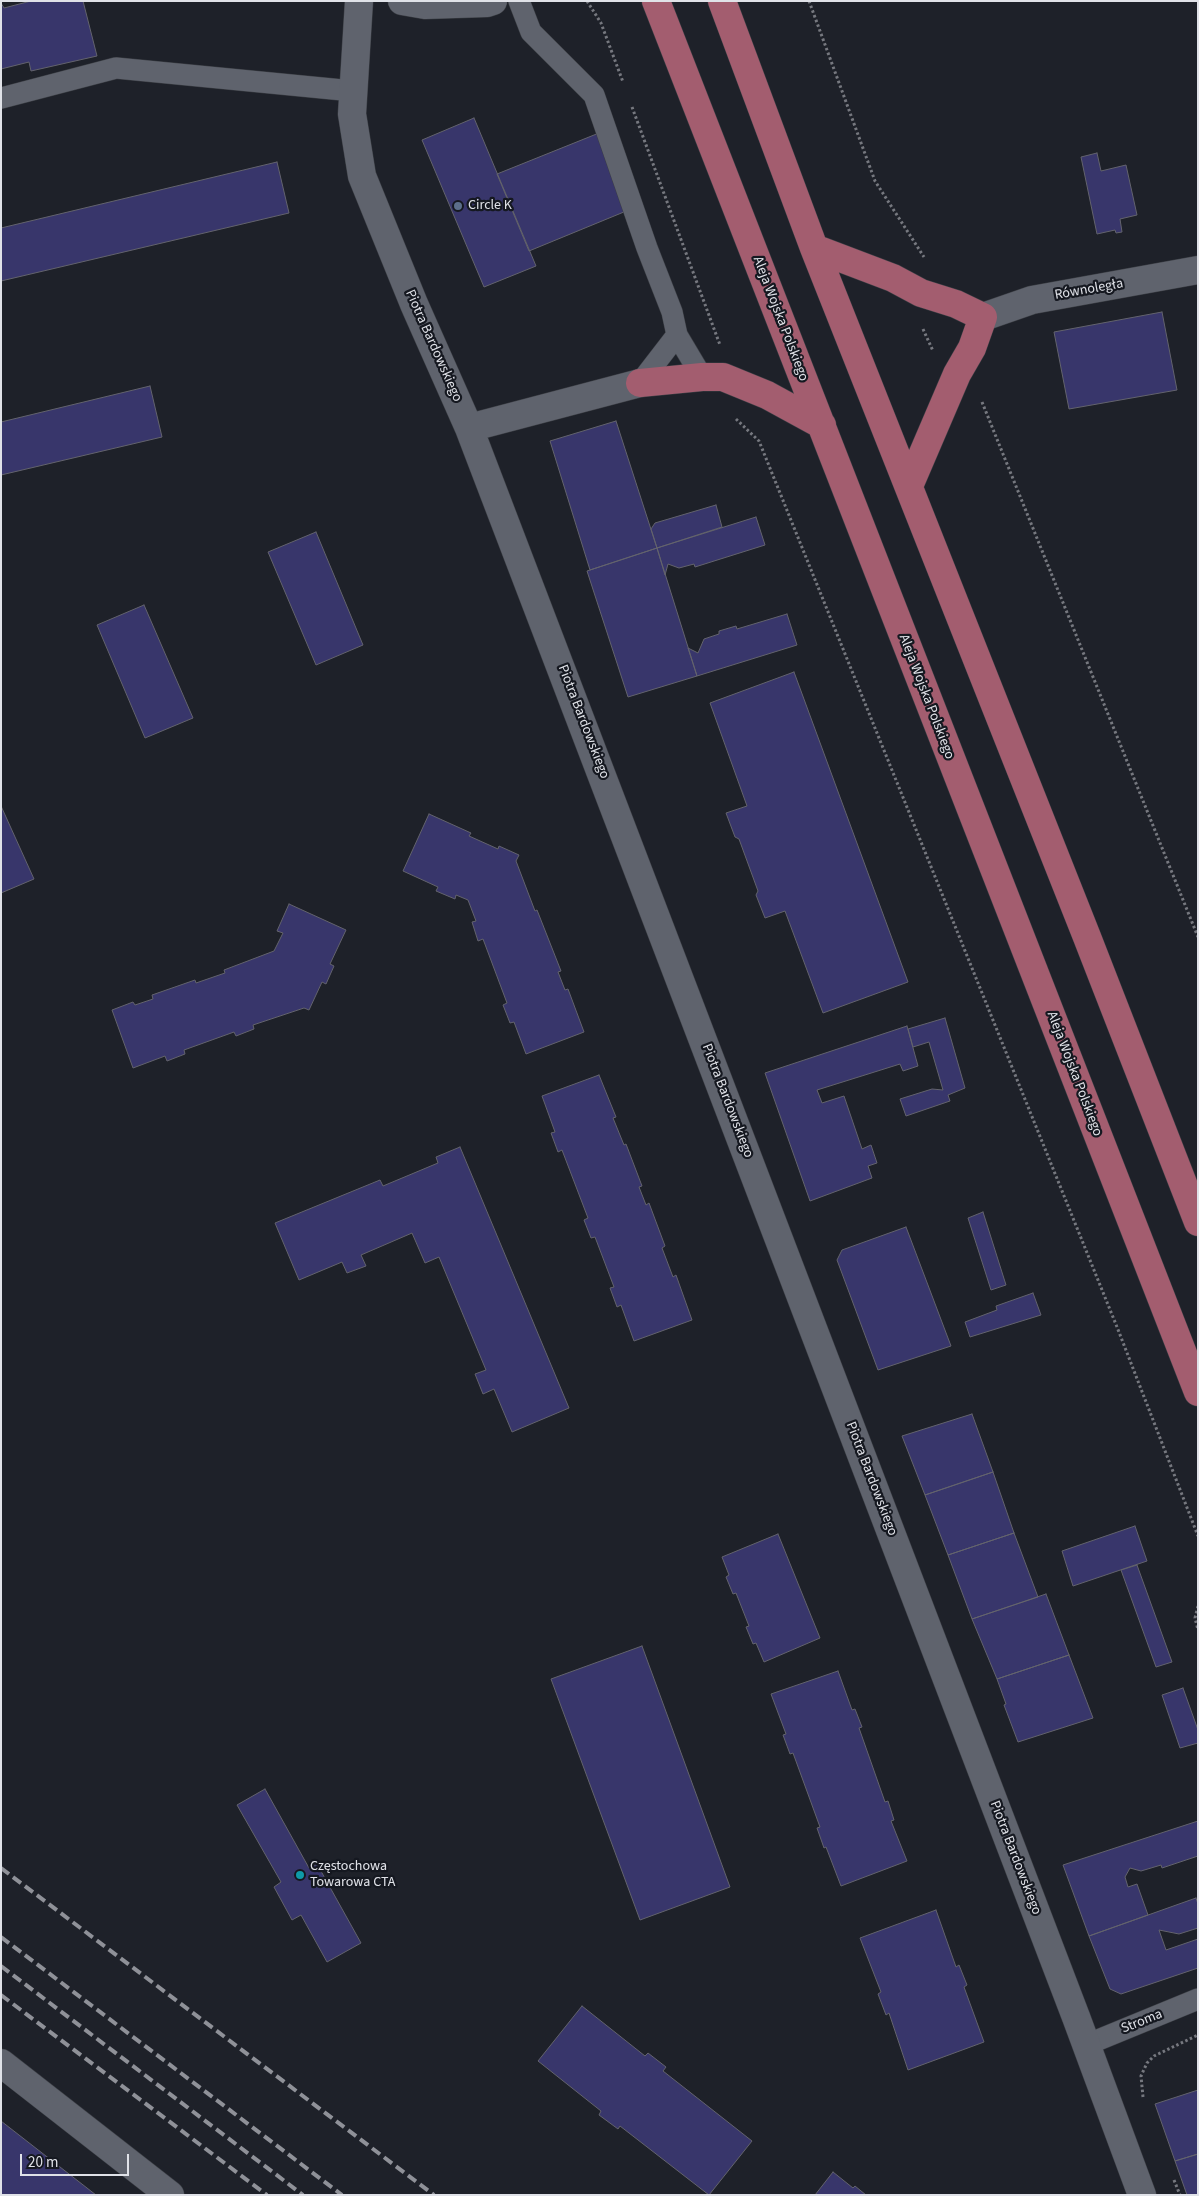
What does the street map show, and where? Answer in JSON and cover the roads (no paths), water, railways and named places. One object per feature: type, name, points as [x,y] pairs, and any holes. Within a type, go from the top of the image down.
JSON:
[{"type":"main road","name":"Aleja Wojska Polskiego","points":[[656,1],[1198,1392]]},
{"type":"main road","points":[[722,1],[814,248],[1198,1222]]},
{"type":"main road","points":[[814,248],[956,304],[982,318],[972,348],[957,374],[909,486]]},
{"type":"main road","points":[[640,384],[702,377],[723,377],[767,396],[822,425]]},
{"type":"street","name":"Piotra Bardowskiego","points":[[359,1],[352,114],[362,176],[414,304],[469,428],[1142,2195]]},
{"type":"street","points":[[402,1],[425,5],[487,3],[493,1]]},
{"type":"street","name":"Równoległa","points":[[982,318],[1032,300],[1198,270]]},
{"type":"street","points":[[469,428],[640,384]]},
{"type":"street","points":[[1,2063],[170,2195]]},
{"type":"lane","points":[[519,1],[531,32],[594,95],[646,248],[672,312],[676,335],[702,377]]},
{"type":"lane","points":[[1,98],[116,68],[353,90]]},
{"type":"lane","points":[[640,384],[676,335]]},
{"type":"lane","name":"Stroma","points":[[1086,2044],[1198,1999]]},
{"type":"railway","points":[[1,1868],[434,2195]]},
{"type":"railway","points":[[1,1937],[342,2195]]},
{"type":"railway","points":[[1,1966],[303,2195]]},
{"type":"railway","points":[[1,1995],[267,2195]]},
{"type":"place","name":"Circle K","points":[[458,206]]},
{"type":"place","name":"Częstochowa Towarowa CTA","points":[[300,1875]]}]
